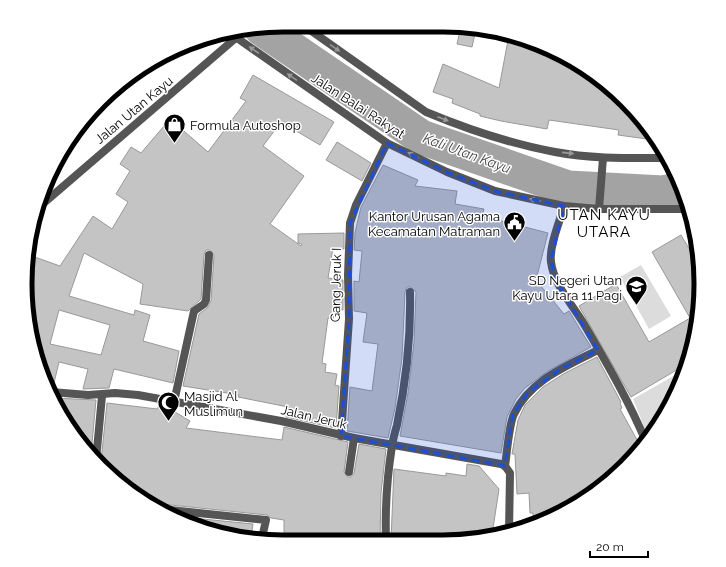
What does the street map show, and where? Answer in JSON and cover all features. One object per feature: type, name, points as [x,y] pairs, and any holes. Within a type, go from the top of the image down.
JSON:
[{"type":"street","points":[[313,32],[426,112],[513,141],[555,152],[602,161],[660,158]]},
{"type":"street","name":"Jalan Balai Rakyat","points":[[244,35],[387,142],[447,172],[495,191],[564,206],[683,209]]},
{"type":"street","name":"Jalan Utan Kayu","points":[[48,194],[240,36]]},
{"type":"street","name":"Gang Jeruk I","points":[[341,436],[349,319],[348,275],[350,223],[356,205],[387,142]]},
{"type":"street","points":[[599,208],[602,161]]},
{"type":"street","points":[[564,206],[555,236],[551,261],[557,282],[633,411],[643,435]]},
{"type":"street","points":[[174,402],[194,311],[204,304],[206,300],[209,255]]},
{"type":"street","points":[[386,535],[385,513],[392,445],[397,425],[407,360],[410,292]]},
{"type":"street","points":[[509,526],[510,473],[505,466],[513,415],[528,393],[540,382],[559,370],[598,350]]},
{"type":"street","name":"Jalan Jeruk","points":[[57,392],[102,396],[115,393],[138,395],[281,421],[341,436],[505,466]]},
{"type":"street","points":[[97,452],[102,396]]},
{"type":"street","points":[[349,472],[354,438]]},
{"type":"street","points":[[175,511],[266,520],[263,534]]},
{"type":"highlighted area","points":[[387,143],[447,172],[495,191],[564,206],[551,261],[557,282],[598,350],[559,370],[528,393],[513,415],[505,466],[341,436],[349,319],[350,223]]},
{"type":"shaded area","points":[[641,265],[671,316],[649,329],[620,277]]},
{"type":"shaded area","points":[[677,374],[668,395],[646,431],[633,399]]},
{"type":"building","points":[[459,33],[475,34],[472,47],[457,44]]},
{"type":"building","points":[[508,41],[523,45],[554,58],[596,84],[632,118],[649,139],[618,135],[619,130],[549,120],[547,129],[501,121],[480,116],[480,114],[452,103],[453,99],[433,92],[443,64],[499,88]]},
{"type":"building","points":[[253,75],[334,122],[320,145],[281,122],[263,146],[304,176],[270,224],[301,246],[302,244],[298,243],[298,234],[344,233],[344,249],[333,248],[328,278],[343,280],[343,310],[335,308],[333,319],[328,318],[322,363],[326,364],[325,372],[337,374],[335,385],[339,386],[336,428],[286,417],[288,407],[238,397],[239,395],[183,386],[199,314],[207,308],[211,301],[214,255],[210,250],[206,250],[204,255],[201,299],[188,311],[140,304],[143,284],[84,253],[69,296],[134,315],[135,310],[150,315],[143,341],[179,351],[173,383],[114,369],[109,388],[83,389],[88,369],[59,362],[53,385],[45,364],[34,316],[32,284],[34,257],[60,266],[93,216],[112,229],[128,202],[116,194],[130,171],[120,164],[131,147],[141,153],[170,119],[208,152],[246,101],[240,98]],"holes":[[[59,310],[110,325],[101,355],[50,344]]]},
{"type":"building","points":[[337,142],[371,163],[362,181],[326,160]]},
{"type":"building","points":[[383,165],[418,180],[415,186],[457,191],[455,204],[484,209],[482,216],[548,233],[536,280],[564,314],[569,311],[591,347],[548,371],[525,388],[516,399],[507,417],[501,453],[400,436],[408,393],[414,342],[416,292],[410,287],[407,287],[405,292],[402,358],[395,408],[388,438],[347,431],[350,387],[372,391],[378,344],[363,342],[367,313],[354,311],[354,281],[359,282],[362,251],[354,250],[355,233],[361,207]]},
{"type":"building","points":[[681,235],[692,254],[694,284],[692,316],[679,368],[631,397],[579,306],[616,284],[649,342],[690,318],[652,252]]},
{"type":"building","points":[[597,357],[621,402],[622,408],[620,409],[638,442],[608,473],[596,483],[554,509],[533,518],[533,513],[530,513],[529,493],[517,494],[515,454],[512,454],[518,420],[525,405],[543,387],[565,373]]},
{"type":"building","points":[[60,398],[96,400],[92,446],[74,423]]},
{"type":"building","points":[[107,403],[157,409],[160,404],[190,421],[186,428],[282,440],[284,427],[348,442],[344,472],[348,477],[351,477],[354,473],[359,444],[386,449],[381,493],[380,535],[284,535],[284,520],[271,518],[267,515],[164,504],[130,483],[101,456]]},
{"type":"building","points":[[467,464],[479,466],[499,489],[493,530],[475,533],[442,535],[391,535],[394,469],[446,476],[446,473],[466,476]]},
{"type":"building","points":[[192,518],[253,524],[251,533],[218,526]]},
{"type":"waterway","name":"Kali Utan Kayu","points":[[268,33],[421,137],[568,188],[663,193],[676,190]]},
{"type":"place","name":"Formula Autoshop","points":[[174,144]]},
{"type":"place","name":"Kantor Urusan Agama Kecamatan Matraman","points":[[515,242]]},
{"type":"place","name":"SD Negeri Utan Kayu Utara 11 Pagi","points":[[637,306]]},
{"type":"place","name":"Masjid Al Muslimun","points":[[169,422]]},
{"type":"district","name":"UTAN KAYU UTARA","points":[[604,224]]}]
